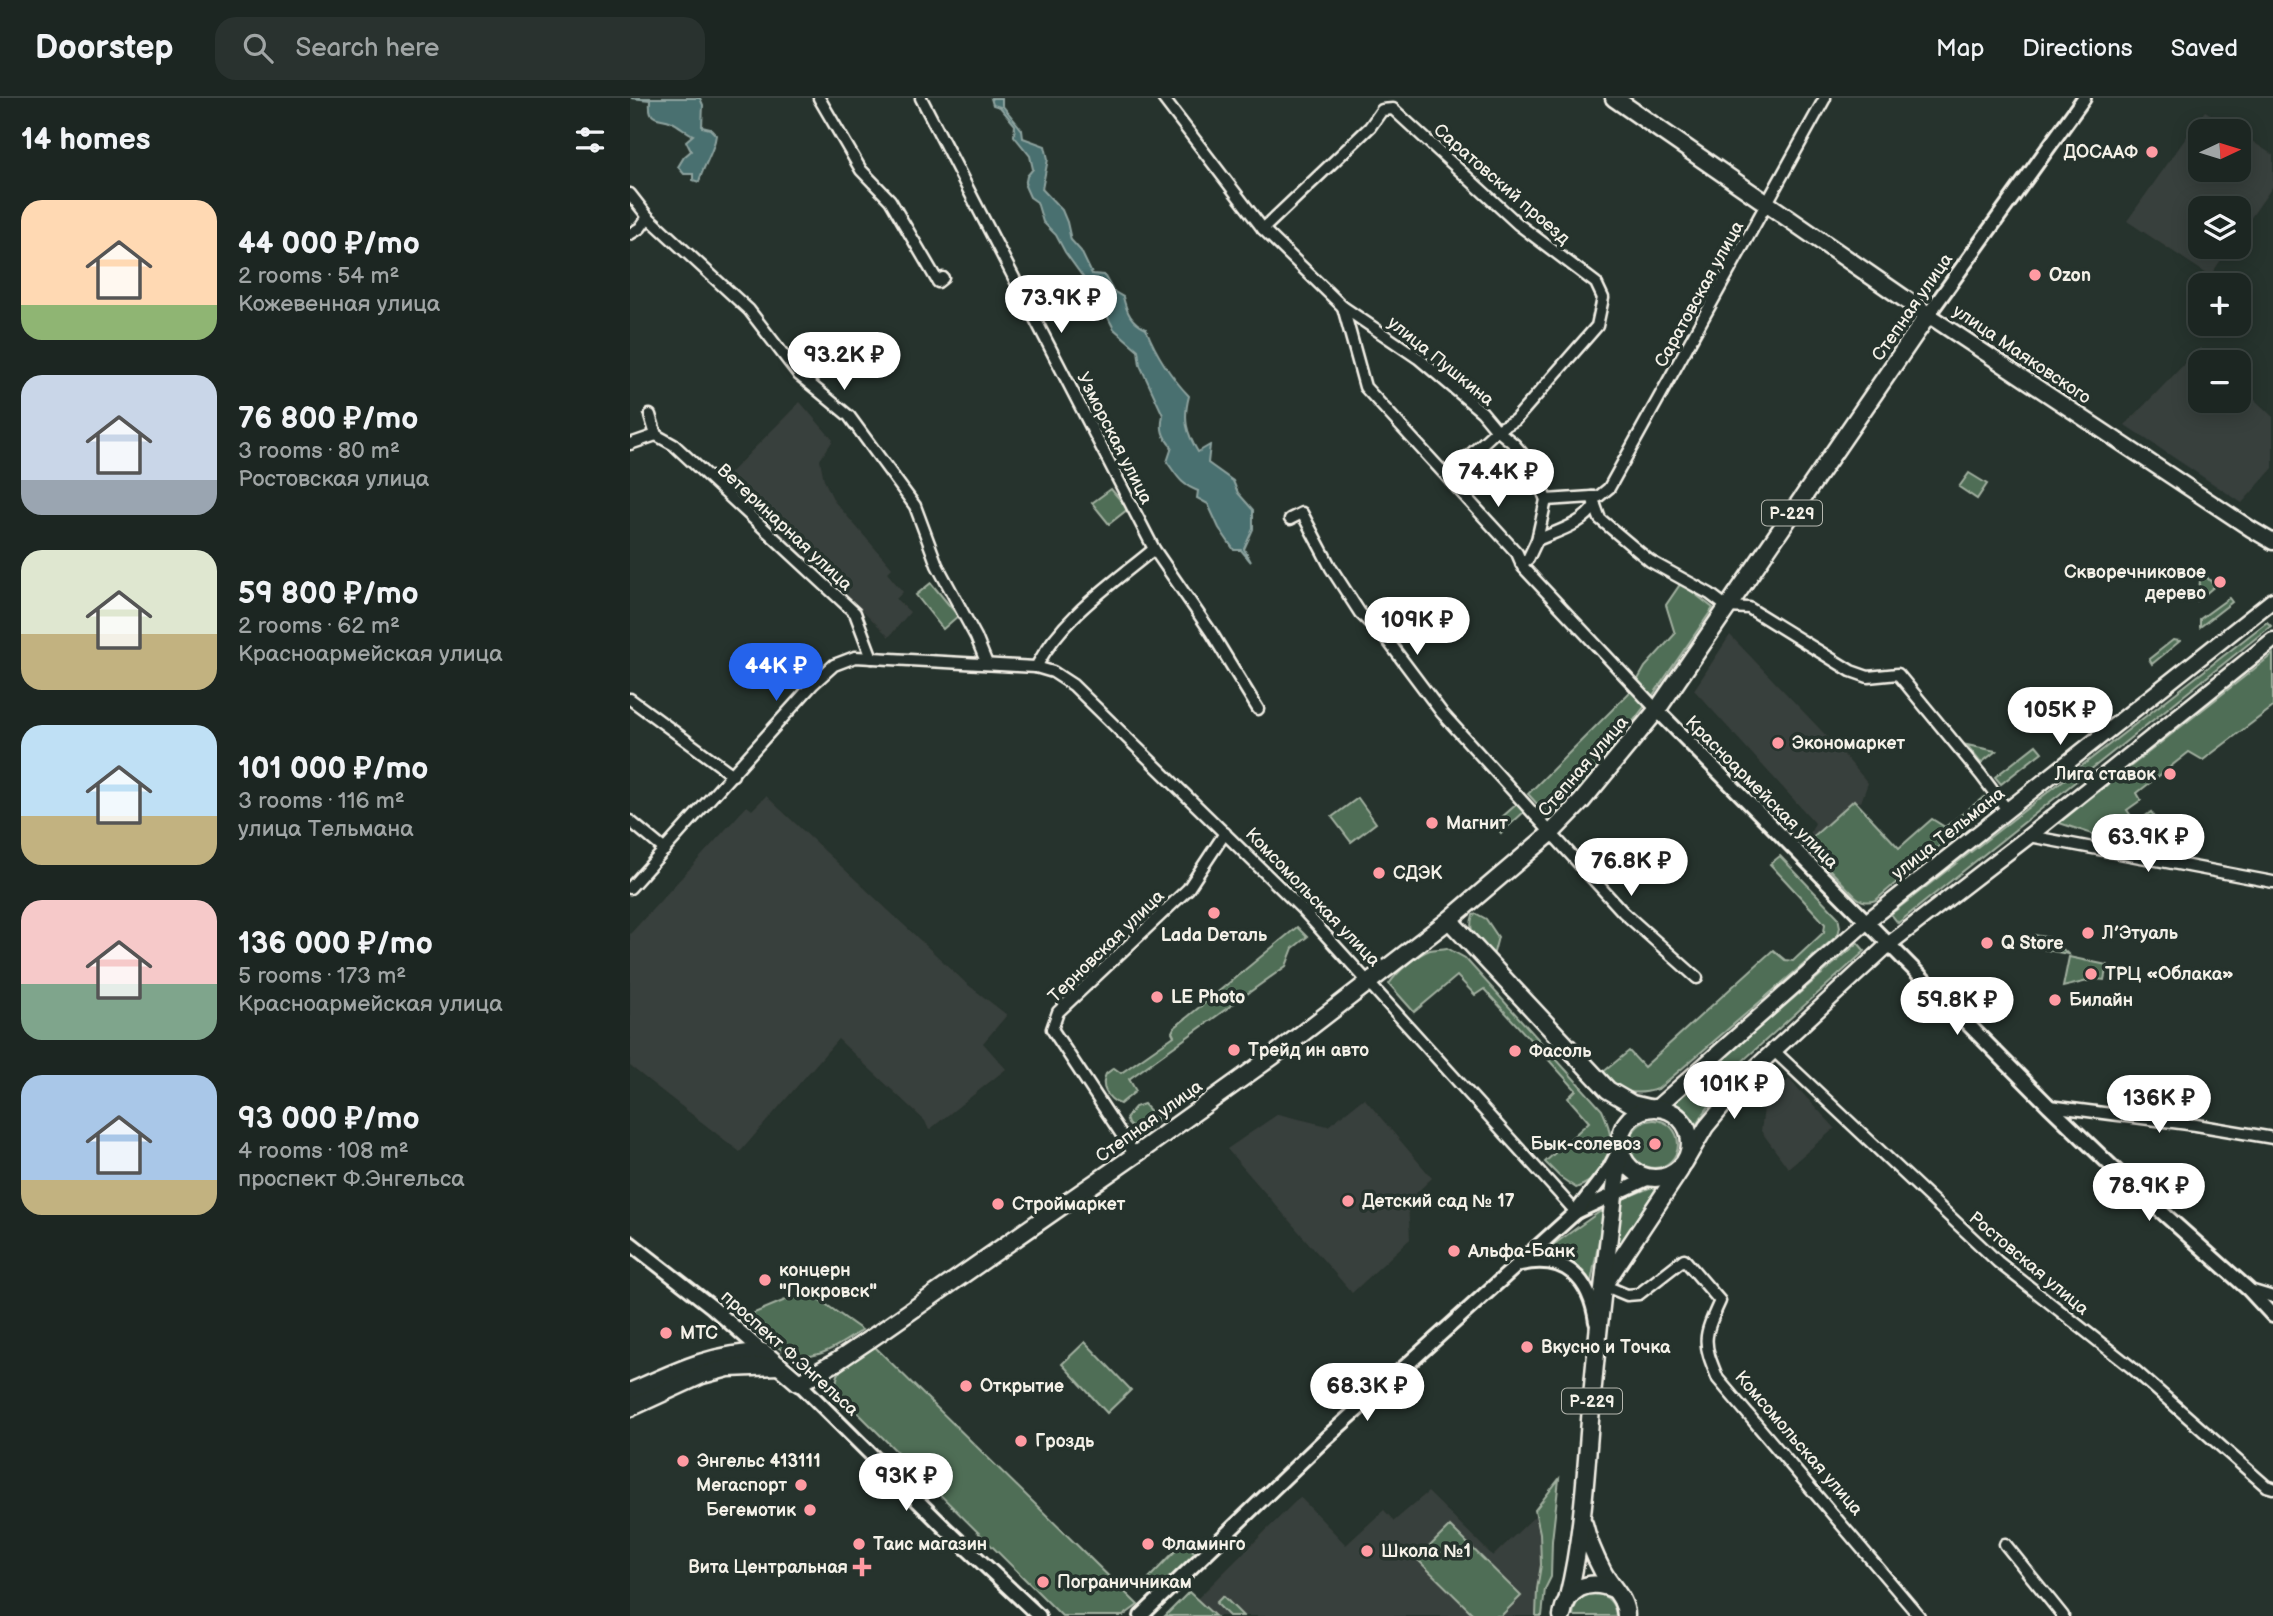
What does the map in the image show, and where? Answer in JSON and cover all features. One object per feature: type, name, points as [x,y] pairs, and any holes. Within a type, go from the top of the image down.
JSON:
[{"type":"main road","name":"улица Маяковского","points":[[1614,98],[1928,315],[2273,542]]},
{"type":"main road","name":"Степная улица","points":[[799,1383],[882,1331],[1273,1056],[1449,920],[1551,833],[1581,802],[1657,710],[1928,315]]},
{"type":"main road","points":[[2251,529],[2273,555]]},
{"type":"main road","name":"улица Тельмана","points":[[1623,1128],[1632,1116],[1653,1108],[1866,922],[2272,599]]},
{"type":"main road","points":[[1620,1148],[1630,1168],[1649,1178],[1672,1175],[1686,1160],[1706,1127],[1754,1069],[1889,944],[2273,640]]},
{"type":"main road","points":[[1449,920],[1608,1090],[1632,1104],[1670,1111],[1685,1123],[1690,1134],[1686,1160]]},
{"type":"main road","points":[[1608,1090],[1623,1128]]},
{"type":"main road","name":"Р-229","points":[[1562,1616],[1577,1561],[1603,1284],[1623,1128]]},
{"type":"main road","name":"Р-229","points":[[1603,1284],[1686,1160]]},
{"type":"main road","points":[[630,1392],[695,1363],[722,1355],[763,1352]]},
{"type":"main road","name":"проспект Ф.Энгельса","points":[[763,1352],[799,1383]]},
{"type":"main road","points":[[630,1408],[715,1371],[751,1366],[779,1366]]},
{"type":"main road","name":"Р-229","points":[[1582,1517],[1595,1556],[1627,1612]]},
{"type":"main road","points":[[1568,1597],[1588,1584],[1602,1584],[1612,1589]]},
{"type":"street","points":[[819,98],[861,170],[890,200],[938,282],[943,278]]},
{"type":"street","name":"Узморская улица","points":[[921,98],[1154,549],[1211,632],[1258,709]]},
{"type":"street","name":"улица Пушкина","points":[[1163,98],[1263,229],[1343,307],[1418,358],[1482,412],[1533,466],[1546,500]]},
{"type":"street","points":[[1263,229],[1370,127],[1393,98]]},
{"type":"street","name":"Саратовская улица","points":[[1537,540],[1572,525],[1589,514],[1593,501],[1609,488],[1825,98]]},
{"type":"street","name":"Степная улица","points":[[1928,315],[2084,98]]},
{"type":"street","name":"Саратовский проезд","points":[[1387,108],[1393,109],[1518,224],[1596,283],[1602,298],[1597,326],[1515,420],[1497,430],[1447,476]]},
{"type":"street","points":[[630,194],[648,217],[749,310],[799,375],[849,416],[915,506],[937,565],[976,637],[987,664]]},
{"type":"street","points":[[630,234],[640,228],[648,217]]},
{"type":"street","name":"Красноармейская улица","points":[[1343,307],[1365,387],[1517,553],[1521,564],[1632,686],[2049,1106],[2273,1315]]},
{"type":"street","points":[[630,444],[656,435],[650,415]]},
{"type":"street","name":"Ветеринарная улица","points":[[656,435],[674,445],[855,613],[872,658]]},
{"type":"street","points":[[1521,564],[1528,559],[1537,540],[1546,500],[1593,501],[1600,519],[1650,561],[1710,594],[1727,607],[1749,608],[1851,671],[1868,677],[1898,674],[2008,811]]},
{"type":"street","points":[[1290,519],[1303,513],[1331,568],[1360,613],[1388,641],[1442,713],[1623,912],[1697,978]]},
{"type":"street","points":[[1036,667],[1045,649],[1076,614],[1154,549]]},
{"type":"street","name":"Комсомольская улица","points":[[630,888],[813,684],[834,665],[855,657],[1036,667],[1053,672],[1073,685],[1290,897],[1576,1212]]},
{"type":"street","points":[[630,699],[733,775]]},
{"type":"street","points":[[630,821],[666,850]]},
{"type":"street","name":"Терновская улица","points":[[1135,1155],[1052,1029],[1052,1023],[1058,1012],[1188,889],[1225,833]]},
{"type":"street","points":[[2029,835],[2273,882]]},
{"type":"street","name":"Ростовская улица","points":[[1773,1050],[1998,1262],[2131,1367],[2266,1486],[2273,1488]]},
{"type":"street","points":[[2049,1106],[2273,1138]]},
{"type":"street","points":[[1141,1616],[1326,1438],[1576,1212],[1609,1169],[1620,1148]]},
{"type":"street","points":[[1576,1212],[1649,1178]]},
{"type":"street","name":"проспект Ф.Энгельса","points":[[630,1243],[712,1307],[763,1352]]},
{"type":"street","name":"Комсомольская улица","points":[[1603,1284],[1627,1295],[1639,1294],[1684,1259],[1720,1301],[1706,1332],[1706,1350],[1718,1379],[1919,1616]]},
{"type":"street","points":[[1521,1264],[1548,1260],[1561,1264],[1573,1273],[1594,1311],[1598,1338]]},
{"type":"street","points":[[2248,1289],[2273,1297]]},
{"type":"street","name":"проспект Ф.Энгельса","points":[[799,1383],[944,1527],[1039,1616]]},
{"type":"street","points":[[2005,1544],[2063,1616]]},
{"type":"shaded area","points":[[2205,111],[2218,119],[2199,119]]},
{"type":"shaded area","points":[[2188,135],[2188,182],[2251,182],[2251,141],[2273,155],[2273,186],[2251,217],[2251,196],[2188,196],[2188,259],[2222,259],[2212,273],[2205,273],[2127,221]]},
{"type":"shaded area","points":[[2188,360],[2188,413],[2251,413],[2251,396],[2273,417],[2273,468],[2242,503],[2125,425]]},
{"type":"shaded area","points":[[800,402],[833,440],[820,460],[824,480],[834,501],[892,568],[887,573],[903,592],[896,599],[910,612],[889,637],[820,567],[806,560],[724,479]]},
{"type":"shaded area","points":[[1730,635],[1868,783],[1861,802],[1854,800],[1805,844],[1815,823],[1694,690]]},
{"type":"shaded area","points":[[766,796],[967,984],[1007,1015],[983,1043],[1006,1069],[929,1130],[925,1121],[838,1039],[740,1152],[630,1066],[630,934],[747,806],[752,810]]},
{"type":"shaded area","points":[[1789,1079],[1835,1128],[1788,1168],[1761,1131],[1764,1108]]},
{"type":"shaded area","points":[[1364,1098],[1432,1178],[1408,1201],[1410,1239],[1352,1293],[1227,1149],[1278,1114],[1328,1126]]},
{"type":"shaded area","name":"Школа №1","points":[[1428,1492],[1493,1556],[1536,1515],[1540,1533],[1541,1565],[1536,1616],[1215,1616],[1197,1599],[1300,1497],[1346,1545],[1384,1510],[1394,1521]]},
{"type":"green space","points":[[1969,473],[1987,484],[1977,499],[1959,487]]},
{"type":"green space","points":[[1111,489],[1128,509],[1109,524],[1092,503]]},
{"type":"green space","points":[[2201,571],[2215,586],[2198,600]]},
{"type":"green space","points":[[931,583],[958,616],[943,629],[916,595]]},
{"type":"green space","points":[[1681,583],[1713,608],[1651,698],[1595,771],[1551,819],[1528,794],[1632,690],[1645,667],[1675,634],[1666,605]]},
{"type":"green space","points":[[2229,598],[2232,602],[2200,627],[2200,619]]},
{"type":"green space","points":[[2267,622],[2271,626],[1898,923],[1891,914]]},
{"type":"green space","points":[[2173,640],[2180,641],[2152,664],[2149,659]]},
{"type":"green space","points":[[2273,654],[2273,707],[2203,760],[2189,752],[2137,793],[2141,800],[2127,810],[2136,823],[2151,812],[2180,851],[2168,859],[2059,823]]},
{"type":"green space","points":[[1967,745],[1996,751],[1981,763]]},
{"type":"green space","points":[[2036,745],[2042,752],[2001,784],[1995,777]]},
{"type":"green space","points":[[1984,797],[1990,805],[1873,901],[1864,901],[1857,897],[1805,844],[1854,800],[1899,848],[1932,819],[1945,827]]},
{"type":"green space","points":[[1358,798],[1376,823],[1351,842],[1332,817]]},
{"type":"green space","points":[[1517,804],[1524,812],[1501,833],[1494,824]]},
{"type":"green space","points":[[1780,856],[1838,917],[1838,935],[1658,1089],[1641,1093],[1627,1091],[1615,1085],[1602,1073],[1629,1051],[1644,1067],[1773,950],[1785,960],[1793,961],[1824,932],[1825,924],[1770,864]]},
{"type":"green space","points":[[1477,914],[1486,919],[1498,937],[1492,960],[1479,945],[1471,928],[1473,915]]},
{"type":"green space","points":[[1297,927],[1307,937],[1293,948],[1286,966],[1129,1079],[1136,1091],[1120,1104],[1108,1095],[1104,1087],[1106,1074],[1114,1068],[1121,1073],[1174,1036],[1174,1028]]},
{"type":"green space","points":[[2034,935],[2051,938],[2068,954],[2032,947]]},
{"type":"green space","points":[[1858,943],[1865,951],[1736,1067],[1693,1129],[1683,1111],[1670,1104]]},
{"type":"green space","points":[[1447,948],[1465,958],[1602,1110],[1610,1134],[1609,1156],[1598,1175],[1588,1182],[1576,1188],[1545,1162],[1589,1122],[1568,1098],[1576,1090],[1484,989],[1475,995],[1457,976],[1414,1012],[1389,984],[1419,956],[1430,950]]},
{"type":"green space","points":[[2069,957],[2107,965],[2104,980],[2096,979],[2063,987]]},
{"type":"green space","points":[[1144,1104],[1159,1120],[1139,1135],[1126,1118],[1135,1107]]},
{"type":"green space","points":[[1654,1120],[1671,1127],[1678,1144],[1671,1161],[1654,1168],[1637,1161],[1630,1144],[1637,1127]]},
{"type":"green space","points":[[1659,1184],[1613,1256],[1620,1200]]},
{"type":"green space","points":[[1605,1208],[1590,1288],[1571,1265],[1543,1252]]},
{"type":"green space","points":[[807,1291],[862,1330],[822,1353],[801,1356],[779,1348],[747,1316]]},
{"type":"green space","points":[[1085,1342],[1131,1390],[1107,1413],[1062,1364]]},
{"type":"green space","points":[[874,1346],[1138,1605],[1123,1616],[1062,1616],[836,1391],[838,1374],[846,1363]]},
{"type":"green space","points":[[1559,1479],[1551,1577],[1545,1589],[1542,1616],[1536,1616],[1541,1565],[1540,1533],[1535,1510]]},
{"type":"green space","points":[[1450,1526],[1521,1596],[1501,1616],[1475,1616],[1417,1559]]},
{"type":"green space","points":[[1184,1542],[1196,1554],[1160,1589],[1149,1578]]},
{"type":"green space","points":[[1189,1592],[1215,1616],[1165,1616]]},
{"type":"green space","points":[[1594,1593],[1610,1600],[1616,1616],[1573,1616],[1579,1600]]},
{"type":"green space","points":[[1223,1596],[1243,1616],[1229,1616],[1216,1603]]},
{"type":"water","points":[[631,98],[700,98],[703,105],[702,127],[710,129],[716,135],[699,182],[693,180],[693,174],[684,174],[678,167],[691,151],[686,141],[693,135],[672,122],[652,115],[650,100]]},
{"type":"water","points":[[991,98],[1002,98],[1002,105],[1022,130],[1023,138],[1045,146],[1048,159],[1042,189],[1062,210],[1071,240],[1081,251],[1092,274],[1104,275],[1113,291],[1123,297],[1130,316],[1146,329],[1164,365],[1189,396],[1187,425],[1198,452],[1210,445],[1208,463],[1233,481],[1238,493],[1253,510],[1253,529],[1244,549],[1251,562],[1241,550],[1234,550],[1219,528],[1208,504],[1197,498],[1198,491],[1183,483],[1167,462],[1172,447],[1163,432],[1163,415],[1140,365],[1138,350],[1114,329],[1098,298],[1056,235],[1043,222],[1037,202],[1030,197],[1025,186],[1027,176],[1033,169],[1030,156],[1014,136],[1015,125],[1000,107],[993,105]]},
{"type":"place","name":"ДОСААФ","points":[[2152,152]]},
{"type":"place","name":"Ozon","points":[[2035,275]]},
{"type":"place","name":"Скворечниковое дерево","points":[[2220,582]]},
{"type":"place","name":"Экономаркет","points":[[1778,743]]},
{"type":"place","name":"Лига ставок","points":[[2170,774]]},
{"type":"place","name":"Магнит","points":[[1432,823]]},
{"type":"place","name":"СДЭК","points":[[1379,873]]},
{"type":"place","name":"Lada Dеталь","points":[[1214,913]]},
{"type":"place","name":"Л’Этуаль","points":[[2088,933]]},
{"type":"place","name":"Q Store","points":[[1987,943]]},
{"type":"place","name":"ТРЦ «Облака»","points":[[2091,974]]},
{"type":"place","name":"LE Photo","points":[[1157,997]]},
{"type":"place","name":"Билайн","points":[[2055,1000]]},
{"type":"place","name":"Трейд ин авто","points":[[1234,1050]]},
{"type":"place","name":"Фасоль","points":[[1515,1051]]},
{"type":"place","name":"Бык-солевоз","points":[[1655,1144]]},
{"type":"place","name":"Детский сад № 17","points":[[1348,1201]]},
{"type":"place","name":"Строймаркет","points":[[998,1204]]},
{"type":"place","name":"Альфа-Банк","points":[[1454,1251]]},
{"type":"place","name":"концерн \"Покровск\"","points":[[765,1280]]},
{"type":"place","name":"МТС","points":[[666,1333]]},
{"type":"place","name":"Вкусно и Точка","points":[[1527,1347]]},
{"type":"place","name":"Открытие","points":[[966,1386]]},
{"type":"place","name":"Гроздь","points":[[1021,1441]]},
{"type":"place","name":"Энгельс 413111","points":[[683,1461]]},
{"type":"place","name":"Мегаспорт","points":[[801,1485]]},
{"type":"place","name":"Бегемотик","points":[[810,1510]]},
{"type":"place","name":"Таис магазин","points":[[859,1544]]},
{"type":"place","name":"Фламинго","points":[[1148,1544]]},
{"type":"place","name":"Школа №1","points":[[1367,1551]]},
{"type":"place","name":"Вита Центральная","points":[[862,1567]]},
{"type":"place","name":"Пограничникам","points":[[1043,1582]]}]
